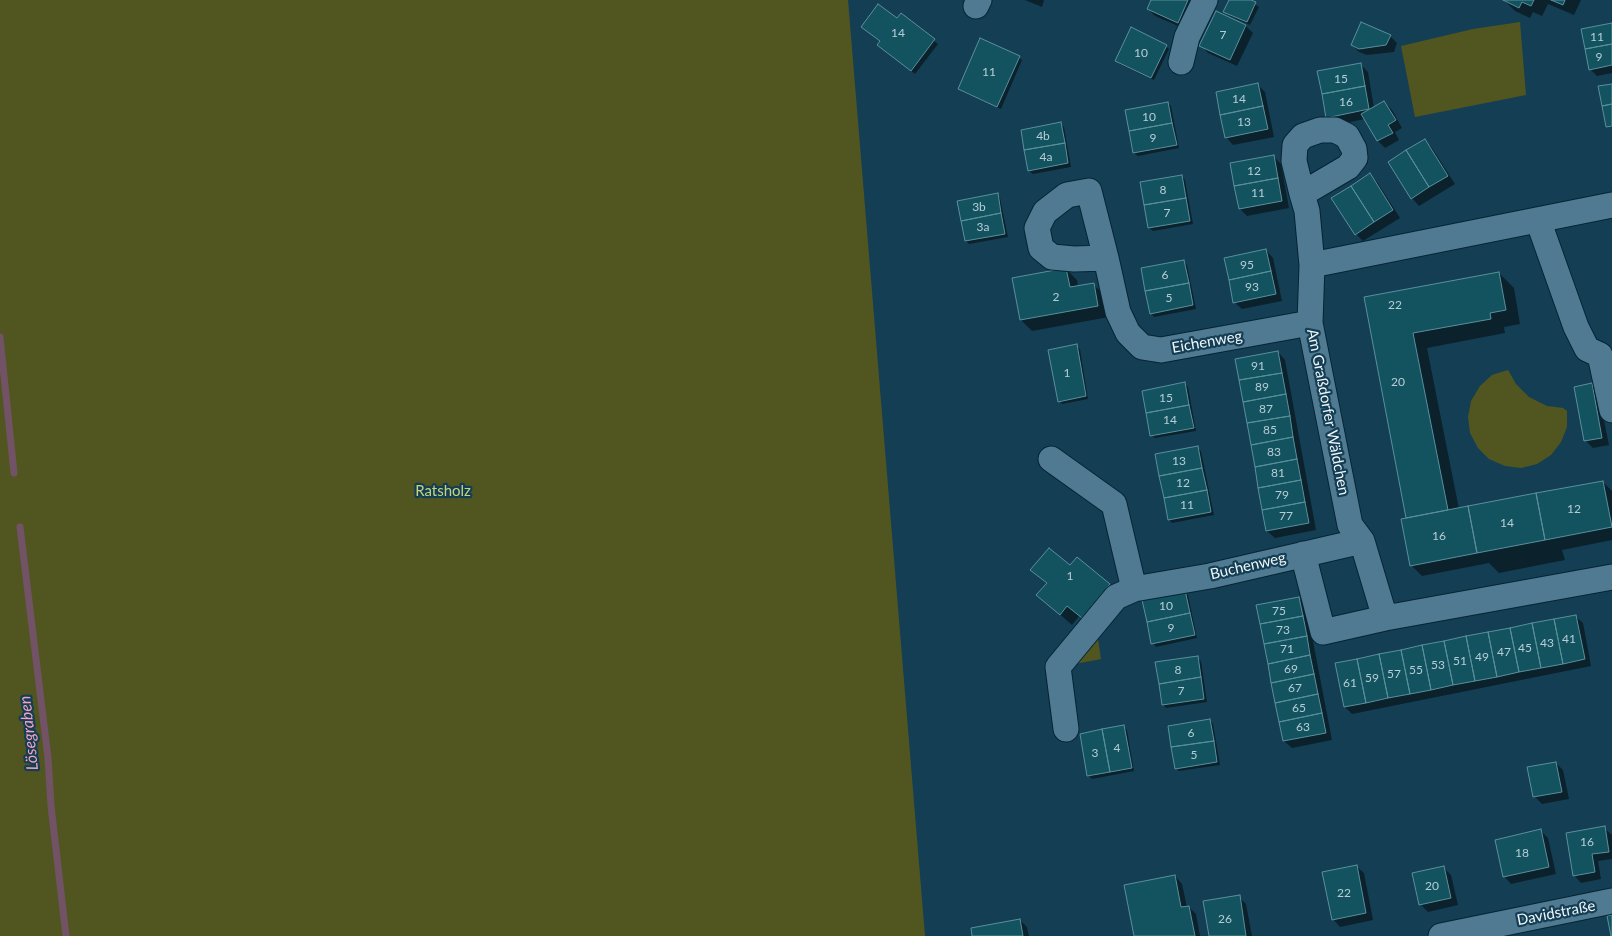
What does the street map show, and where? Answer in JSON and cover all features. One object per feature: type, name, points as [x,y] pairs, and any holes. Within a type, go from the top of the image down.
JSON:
[{"type":"street","points":[[1181,62],[1188,37],[1205,0]]},
{"type":"street","points":[[1302,194],[1307,212],[1312,265],[1612,205]]},
{"type":"street","points":[[1538,220],[1576,327],[1588,349],[1606,353],[1612,410]]},
{"type":"street","name":"Eichenweg","points":[[1106,258],[1118,312],[1128,332],[1142,347],[1161,350],[1310,323]]},
{"type":"street","name":"Am Graßdorfer Wäldchen","points":[[1312,265],[1310,323],[1350,526],[1362,541],[1385,618]]},
{"type":"street","points":[[1050,459],[1114,504],[1134,589]]},
{"type":"street","name":"Buchenweg","points":[[1066,729],[1058,667],[1116,597],[1134,589],[1210,576],[1362,541]]},
{"type":"street","points":[[1303,554],[1322,632],[1385,618],[1612,576]]},
{"type":"street","name":"Davidstraße","points":[[1440,936],[1612,901]]},
{"type":"green space","name":"Ratsholz","points":[[0,0],[848,0],[925,936],[0,936]]},
{"type":"green space","points":[[1520,22],[1526,95],[1415,117],[1401,46],[1473,29]]},
{"type":"green space","points":[[1508,370],[1516,384],[1529,397],[1547,406],[1563,408],[1567,411],[1567,427],[1561,442],[1551,455],[1537,464],[1521,468],[1505,466],[1489,459],[1478,448],[1470,433],[1468,417],[1471,401],[1480,386],[1492,375]]},
{"type":"green space","points":[[1097,633],[1101,659],[1070,665]]},
{"type":"building","points":[[1151,0],[1188,0],[1178,23],[1147,9]]},
{"type":"building","points":[[1229,0],[1251,0],[1256,2],[1247,22],[1223,12]]},
{"type":"building","points":[[1503,0],[1534,0],[1531,6],[1522,2],[1519,8]]},
{"type":"building","points":[[1551,0],[1565,0],[1563,5]]},
{"type":"building","points":[[878,4],[897,18],[901,13],[935,39],[911,71],[877,45],[880,41],[861,27]]},
{"type":"building","points":[[1216,11],[1246,25],[1230,60],[1199,46]]},
{"type":"building","points":[[1361,22],[1391,35],[1386,45],[1359,49],[1351,45]]},
{"type":"building","points":[[1612,23],[1612,44],[1585,49],[1581,29]]},
{"type":"building","points":[[1131,27],[1167,45],[1151,78],[1115,61]]},
{"type":"building","points":[[980,38],[1020,56],[997,107],[958,89]]},
{"type":"building","points":[[1612,44],[1612,65],[1589,70],[1585,49]]},
{"type":"building","points":[[1361,63],[1365,86],[1322,94],[1317,71]]},
{"type":"building","points":[[1258,83],[1263,106],[1220,115],[1216,92]]},
{"type":"building","points":[[1612,84],[1612,104],[1602,106],[1598,86]]},
{"type":"building","points":[[1365,86],[1369,109],[1326,118],[1322,94]]},
{"type":"building","points":[[1384,101],[1396,120],[1388,125],[1393,133],[1377,141],[1361,114]]},
{"type":"building","points":[[1168,102],[1172,123],[1129,131],[1125,110]]},
{"type":"building","points":[[1612,104],[1612,126],[1606,127],[1602,106]]},
{"type":"building","points":[[1263,106],[1268,129],[1225,138],[1220,115]]},
{"type":"building","points":[[1061,122],[1065,143],[1024,150],[1021,130]]},
{"type":"building","points":[[1172,123],[1177,145],[1133,153],[1129,131]]},
{"type":"building","points":[[1425,139],[1448,176],[1429,187],[1406,150]]},
{"type":"building","points":[[1065,143],[1068,163],[1028,171],[1024,150]]},
{"type":"building","points":[[1406,150],[1429,187],[1411,199],[1388,162]]},
{"type":"building","points":[[1274,155],[1278,178],[1234,186],[1230,163]]},
{"type":"building","points":[[1370,173],[1393,210],[1374,222],[1351,186]]},
{"type":"building","points":[[1182,175],[1186,198],[1144,205],[1140,182]]},
{"type":"building","points":[[1278,178],[1282,201],[1239,209],[1234,186]]},
{"type":"building","points":[[1351,186],[1374,222],[1355,235],[1331,198]]},
{"type":"building","points":[[998,193],[1001,213],[961,221],[957,201]]},
{"type":"building","points":[[1186,198],[1190,221],[1148,228],[1144,205]]},
{"type":"building","points":[[1001,213],[1005,234],[965,241],[961,221]]},
{"type":"building","points":[[1266,249],[1271,271],[1229,280],[1224,258]]},
{"type":"building","points":[[1184,260],[1189,283],[1145,291],[1141,268]]},
{"type":"building","points":[[1066,268],[1070,287],[1094,283],[1098,306],[1020,320],[1012,278]]},
{"type":"building","points":[[1271,271],[1276,294],[1233,303],[1229,280]]},
{"type":"building","points":[[1499,272],[1506,310],[1490,313],[1491,319],[1413,333],[1448,510],[1406,518],[1364,297]]},
{"type":"building","points":[[1189,283],[1193,305],[1150,314],[1145,291]]},
{"type":"building","points":[[1077,344],[1086,396],[1058,402],[1048,350]]},
{"type":"building","points":[[1278,351],[1282,373],[1239,380],[1235,359]]},
{"type":"building","points":[[1282,373],[1286,394],[1243,402],[1239,380]]},
{"type":"building","points":[[1185,382],[1189,405],[1146,413],[1142,391]]},
{"type":"building","points":[[1592,383],[1602,438],[1584,441],[1574,387]]},
{"type":"building","points":[[1286,394],[1290,416],[1247,423],[1243,402]]},
{"type":"building","points":[[1189,405],[1194,428],[1150,436],[1146,413]]},
{"type":"building","points":[[1290,416],[1293,437],[1251,445],[1247,423]]},
{"type":"building","points":[[1293,437],[1297,459],[1255,467],[1251,445]]},
{"type":"building","points":[[1198,446],[1202,468],[1159,476],[1155,454]]},
{"type":"building","points":[[1297,459],[1301,480],[1258,488],[1255,467]]},
{"type":"building","points":[[1202,468],[1207,490],[1164,498],[1159,476]]},
{"type":"building","points":[[1301,480],[1305,502],[1262,510],[1258,488]]},
{"type":"building","points":[[1603,481],[1612,527],[1545,540],[1536,493]]},
{"type":"building","points":[[1207,490],[1211,512],[1168,520],[1164,498]]},
{"type":"building","points":[[1536,493],[1545,540],[1477,553],[1468,506]]},
{"type":"building","points":[[1305,502],[1309,523],[1266,531],[1262,510]]},
{"type":"building","points":[[1468,506],[1477,553],[1410,566],[1401,519]]},
{"type":"building","points":[[1049,548],[1070,565],[1077,557],[1110,584],[1082,618],[1067,606],[1060,615],[1036,595],[1047,583],[1030,570]]},
{"type":"building","points":[[1185,590],[1190,613],[1147,622],[1142,600]]},
{"type":"building","points":[[1299,597],[1303,616],[1260,624],[1256,605]]},
{"type":"building","points":[[1190,613],[1195,635],[1151,644],[1147,622]]},
{"type":"building","points":[[1576,615],[1585,659],[1563,664],[1554,619]]},
{"type":"building","points":[[1303,616],[1307,636],[1264,644],[1260,624]]},
{"type":"building","points":[[1554,619],[1563,664],[1541,668],[1532,623]]},
{"type":"building","points":[[1532,623],[1541,668],[1519,672],[1510,628]]},
{"type":"building","points":[[1510,628],[1519,672],[1497,677],[1488,632]]},
{"type":"building","points":[[1488,632],[1497,677],[1475,681],[1466,636]]},
{"type":"building","points":[[1307,636],[1310,655],[1268,664],[1264,644]]},
{"type":"building","points":[[1466,636],[1475,681],[1453,685],[1444,641]]},
{"type":"building","points":[[1444,641],[1453,685],[1431,690],[1422,645]]},
{"type":"building","points":[[1422,645],[1431,690],[1410,694],[1401,650]]},
{"type":"building","points":[[1401,650],[1410,694],[1388,698],[1379,654]]},
{"type":"building","points":[[1379,654],[1388,698],[1366,703],[1357,659]]},
{"type":"building","points":[[1310,655],[1314,674],[1271,683],[1268,664]]},
{"type":"building","points":[[1198,656],[1201,677],[1159,684],[1155,662]]},
{"type":"building","points":[[1357,659],[1366,703],[1344,707],[1335,663]]},
{"type":"building","points":[[1314,674],[1318,694],[1275,703],[1271,683]]},
{"type":"building","points":[[1201,677],[1204,699],[1162,705],[1159,684]]},
{"type":"building","points":[[1318,694],[1322,713],[1279,722],[1275,703]]},
{"type":"building","points":[[1322,713],[1326,733],[1283,741],[1279,722]]},
{"type":"building","points":[[1210,719],[1214,741],[1171,747],[1168,726]]},
{"type":"building","points":[[1124,725],[1132,768],[1110,772],[1102,729]]},
{"type":"building","points":[[1102,729],[1110,772],[1087,776],[1080,734]]},
{"type":"building","points":[[1214,741],[1217,762],[1175,769],[1171,747]]},
{"type":"building","points":[[1556,762],[1562,792],[1533,797],[1527,767]]},
{"type":"building","points":[[1605,826],[1609,852],[1592,854],[1595,872],[1573,876],[1566,833]]},
{"type":"building","points":[[1541,829],[1549,867],[1503,877],[1495,840]]},
{"type":"building","points":[[1357,865],[1366,913],[1332,920],[1322,872]]},
{"type":"building","points":[[1444,866],[1451,898],[1419,905],[1412,873]]},
{"type":"building","points":[[1175,875],[1181,907],[1189,906],[1195,936],[1134,936],[1124,885]]},
{"type":"building","points":[[1240,895],[1246,936],[1209,936],[1203,901]]},
{"type":"building","points":[[1612,915],[1612,936],[1611,936],[1607,916]]},
{"type":"building","points":[[1020,919],[1023,936],[972,936],[971,928]]},
{"type":"waterway","name":"Lösegraben","points":[[0,337],[14,473]]},
{"type":"waterway","name":"Lösegraben","points":[[20,527],[48,758],[51,806],[66,936]]}]
